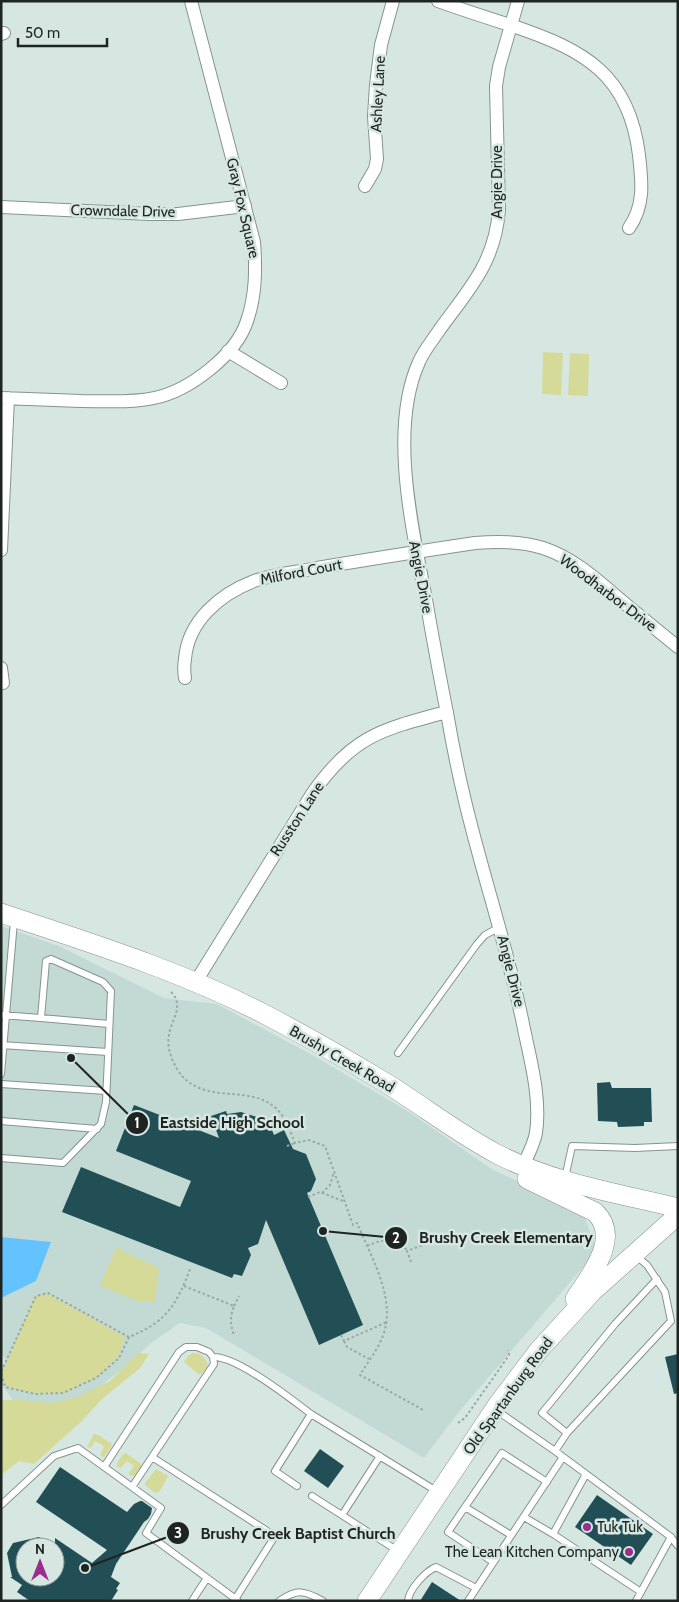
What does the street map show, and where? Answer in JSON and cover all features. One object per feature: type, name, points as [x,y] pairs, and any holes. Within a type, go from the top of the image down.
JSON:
[{"type":"main road","name":"Brushy Creek Road","points":[[8,915],[90,941],[195,983],[267,1016],[386,1083],[497,1154],[523,1166],[565,1180],[678,1208]]},
{"type":"main road","points":[[452,1126],[514,1173],[578,1202],[602,1218],[606,1239],[604,1249],[553,1334]]},
{"type":"main road","name":"Old Spartanburg Road","points":[[367,1601],[518,1377],[553,1334],[592,1292],[678,1216]]},
{"type":"street","name":"Gray Fox Square","points":[[4,398],[132,401],[155,398],[176,391],[200,378],[228,351],[247,322],[255,286],[254,242],[191,1]]},
{"type":"street","name":"Ashley Lane","points":[[365,186],[375,169],[377,159],[374,116],[376,84],[382,45],[393,1]]},
{"type":"street","points":[[438,1],[546,37],[573,50],[600,69],[621,96],[634,125],[640,166],[642,200],[637,217],[629,228]]},
{"type":"street","name":"Angie Drive","points":[[518,1],[499,67],[496,86],[499,210],[493,246],[486,263],[472,285],[426,348],[414,375],[406,422],[406,479],[416,552],[465,802],[500,927],[519,1004],[536,1095],[536,1134],[523,1166]]},
{"type":"street","name":"Crowndale Drive","points":[[1,208],[178,214],[245,206]]},
{"type":"street","points":[[228,351],[280,383]]},
{"type":"street","points":[[1,550],[4,398]]},
{"type":"street","name":"Woodharbor Drive","points":[[416,552],[493,542],[542,547],[572,562],[678,647]]},
{"type":"street","name":"Milford Court","points":[[186,678],[184,665],[185,651],[188,640],[197,623],[211,607],[237,588],[260,579],[416,552]]},
{"type":"street","points":[[1,668],[3,683]]},
{"type":"street","name":"Russton Lane","points":[[195,983],[312,794],[332,767],[353,747],[378,732],[399,724],[447,712]]},
{"type":"lane","points":[[1,1074],[8,915]]},
{"type":"lane","points":[[398,1053],[477,944],[485,935],[500,927]]},
{"type":"lane","points":[[1,1158],[63,1163],[101,1124],[106,1102],[112,991],[103,982],[51,959],[46,961],[41,1018]]},
{"type":"lane","points":[[4,1015],[109,1024]]},
{"type":"lane","points":[[2,1045],[108,1052]]},
{"type":"lane","points":[[1,1084],[106,1091]]},
{"type":"lane","points":[[1,1121],[96,1129]]},
{"type":"lane","points":[[565,1180],[572,1146],[636,1148],[678,1146]]},
{"type":"lane","points":[[555,1451],[567,1433],[671,1320],[665,1292],[647,1265],[634,1254]]},
{"type":"lane","points":[[567,1433],[542,1413],[615,1324],[657,1279]]},
{"type":"lane","points":[[104,1467],[180,1352],[186,1347],[197,1347],[210,1352],[214,1364],[132,1487]]},
{"type":"lane","points":[[213,1357],[235,1363],[284,1393],[311,1414],[439,1492]]},
{"type":"lane","points":[[495,1409],[671,1537],[678,1546]]},
{"type":"lane","points":[[297,1486],[275,1471],[311,1414]]},
{"type":"lane","points":[[1,1505],[54,1456],[78,1448],[161,1508],[146,1534],[236,1600],[275,1536],[152,1457]]},
{"type":"lane","points":[[494,1562],[448,1532],[502,1453],[547,1482]]},
{"type":"lane","points":[[342,1515],[380,1456]]},
{"type":"lane","points":[[468,1601],[563,1457]]},
{"type":"lane","points":[[553,1534],[586,1474]]},
{"type":"lane","points":[[312,1496],[399,1552]]},
{"type":"lane","points":[[465,1507],[512,1535]]},
{"type":"lane","points":[[524,1516],[641,1592]]},
{"type":"lane","points":[[636,1601],[671,1537]]},
{"type":"lane","points":[[408,1601],[408,1595],[428,1570],[436,1567],[476,1588]]},
{"type":"lane","points":[[192,1601],[207,1578]]},
{"type":"lane","points":[[279,1601],[288,1594],[302,1592],[311,1594],[322,1601]]},
{"type":"path","points":[[171,992],[176,1000],[177,1011],[168,1042],[176,1067],[184,1078],[204,1090],[216,1093],[250,1095],[265,1100],[283,1117],[295,1143]]},
{"type":"path","points":[[287,1146],[309,1140],[325,1146],[353,1225],[357,1223],[385,1292],[387,1310],[382,1339],[360,1375],[425,1411]]},
{"type":"path","points":[[308,1197],[322,1193],[330,1185],[334,1171]]},
{"type":"path","points":[[322,1193],[344,1201]]},
{"type":"path","points":[[367,1246],[383,1239],[409,1250],[441,1238]]},
{"type":"path","points":[[409,1250],[410,1262]]},
{"type":"path","points":[[129,1337],[48,1293],[36,1296],[1,1372],[6,1387],[35,1394],[63,1393],[96,1378],[119,1358],[129,1337],[149,1329],[168,1314],[184,1286],[192,1267]]},
{"type":"path","points":[[184,1286],[234,1306]]},
{"type":"path","points":[[234,1335],[230,1325],[231,1315],[239,1296]]},
{"type":"path","points":[[344,1341],[386,1322]]},
{"type":"path","points":[[341,1335],[347,1346],[370,1359]]},
{"type":"path","points":[[458,1422],[465,1418],[505,1361],[509,1355],[508,1350]]},
{"type":"shaded area","points":[[1,926],[59,946],[164,998],[217,1004],[314,1056],[409,1112],[493,1170],[582,1210],[597,1251],[458,1413],[424,1458],[206,1328],[180,1323],[151,1343],[125,1367],[80,1402],[17,1406],[1,1383],[1,1368],[7,1361],[1,1353]]},
{"type":"green space","points":[[543,352],[563,353],[561,395],[542,394]]},
{"type":"green space","points":[[570,353],[589,354],[588,396],[568,395]]},
{"type":"green space","points":[[116,1248],[159,1268],[155,1302],[138,1301],[100,1286]]},
{"type":"green space","points":[[48,1294],[125,1337],[119,1356],[97,1377],[64,1393],[35,1393],[6,1387],[2,1372],[36,1296]]},
{"type":"green space","points":[[138,1353],[149,1354],[140,1368],[102,1399],[81,1422],[34,1464],[19,1461],[1,1475],[1,1400],[52,1403],[77,1397],[110,1381]]},
{"type":"green space","points":[[193,1353],[201,1355],[207,1362],[208,1365],[202,1374],[198,1374],[184,1362]]},
{"type":"green space","points":[[94,1434],[112,1444],[104,1457],[100,1456],[104,1446],[95,1441],[91,1448],[87,1447]]},
{"type":"green space","points":[[126,1453],[141,1464],[141,1467],[134,1476],[129,1475],[129,1473],[134,1466],[127,1461],[121,1468],[117,1467],[117,1463],[123,1454]]},
{"type":"green space","points":[[156,1469],[168,1476],[160,1491],[155,1493],[145,1483]]},
{"type":"water","points":[[1,1237],[51,1242],[36,1281],[1,1298]]},
{"type":"building","points":[[610,1082],[612,1088],[651,1088],[652,1122],[644,1122],[644,1126],[618,1127],[617,1122],[598,1121],[597,1083]]},
{"type":"building","points":[[134,1105],[219,1138],[211,1116],[226,1111],[227,1114],[241,1112],[257,1117],[269,1131],[272,1130],[274,1135],[284,1130],[293,1149],[306,1154],[316,1179],[311,1191],[307,1193],[363,1325],[319,1345],[266,1220],[258,1244],[248,1248],[251,1255],[242,1276],[234,1274],[232,1278],[62,1212],[81,1167],[180,1207],[191,1181],[116,1151]]},
{"type":"building","points":[[678,1354],[678,1393],[674,1394],[665,1357]]},
{"type":"building","points":[[320,1449],[344,1466],[328,1488],[304,1471]]},
{"type":"building","points":[[60,1467],[127,1512],[134,1504],[140,1501],[152,1508],[148,1519],[144,1522],[116,1564],[111,1577],[120,1583],[111,1601],[30,1601],[17,1592],[21,1587],[65,1587],[65,1545],[92,1563],[107,1550],[36,1502]]},
{"type":"building","points":[[597,1495],[653,1534],[631,1565],[575,1527]]},
{"type":"building","points":[[15,1543],[15,1580],[10,1577],[12,1577],[7,1553]]},
{"type":"building","points":[[432,1582],[461,1601],[420,1601]]},
{"type":"place","name":"Eastside High School","points":[[71,1058]]},
{"type":"place","name":"Brushy Creek Elementary","points":[[323,1231]]},
{"type":"place","name":"Tuk Tuk","points":[[587,1527]]},
{"type":"place","name":"The Lean Kitchen Company","points":[[629,1552]]},
{"type":"place","name":"Brushy Creek Baptist Church","points":[[85,1568]]}]
